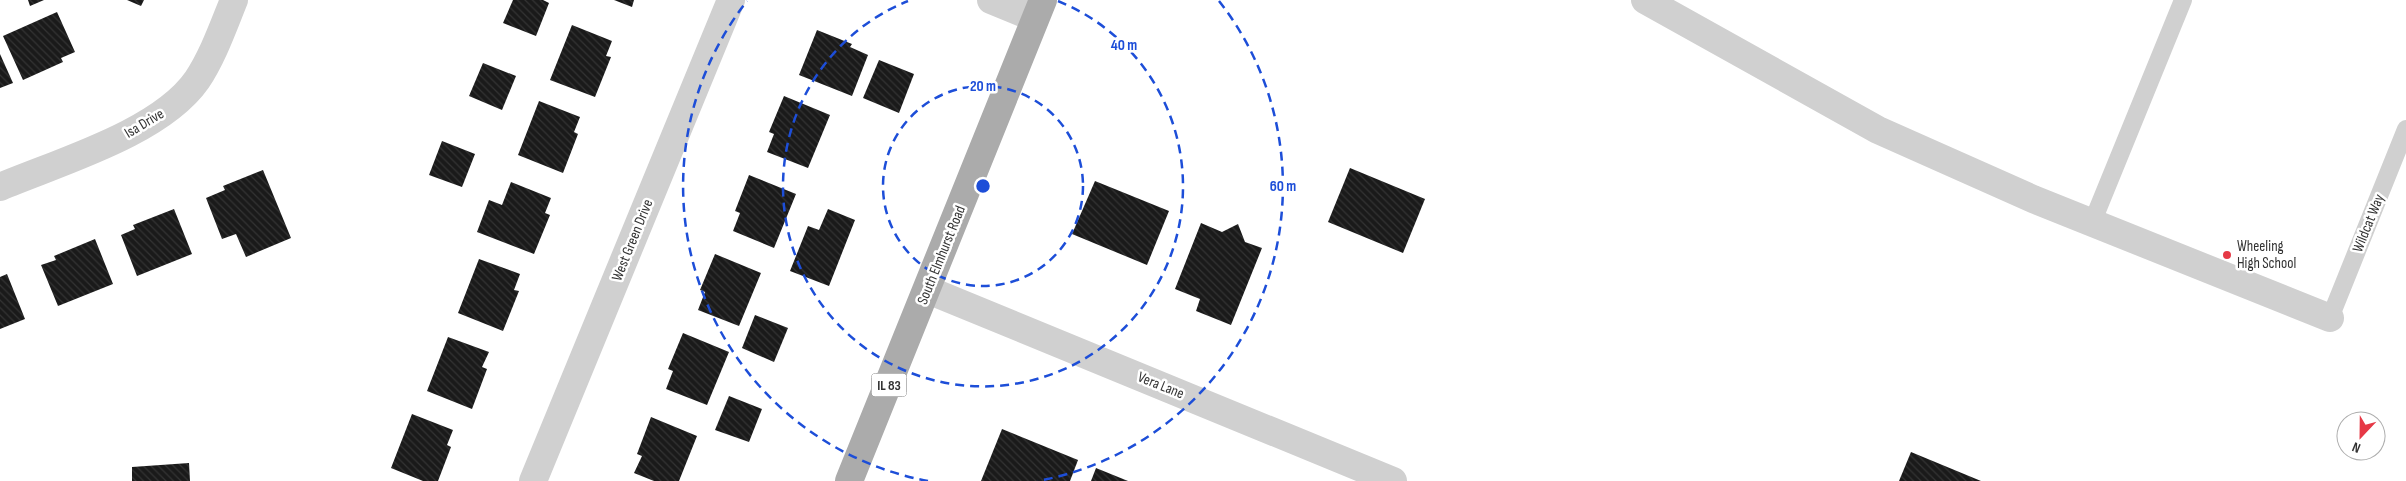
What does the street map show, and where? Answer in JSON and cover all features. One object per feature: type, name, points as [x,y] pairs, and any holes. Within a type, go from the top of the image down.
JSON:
[{"type":"main road","name":"South Elmhurst Road","points":[[849,481],[928,290],[1039,9]]},
{"type":"street","name":"Isa Drive","points":[[0,187],[119,138],[146,125],[167,110],[188,91],[204,69],[234,0]]},
{"type":"street","name":"West Green Drive","points":[[533,481],[730,0]]},
{"type":"street","points":[[991,0],[1039,9]]},
{"type":"street","points":[[1645,0],[1878,130],[2033,200],[2330,318]]},
{"type":"street","name":"Vera Lane","points":[[928,290],[1394,481]]},
{"type":"lane","points":[[2092,223],[2183,0]]},
{"type":"lane","name":"Wildcat Way","points":[[2330,318],[2406,129]]},
{"type":"building","points":[[28,0],[44,0],[30,6]]},
{"type":"building","points":[[127,0],[144,0],[141,6]]},
{"type":"building","points":[[513,0],[543,0],[549,3],[536,36],[503,23]]},
{"type":"building","points":[[614,0],[634,0],[632,7]]},
{"type":"building","points":[[57,12],[75,52],[61,58],[63,62],[23,80],[3,36]]},
{"type":"building","points":[[572,25],[612,41],[606,56],[611,57],[595,97],[550,80]]},
{"type":"building","points":[[817,30],[852,44],[850,47],[868,55],[852,96],[799,75]]},
{"type":"building","points":[[0,54],[13,83],[0,88]]},
{"type":"building","points":[[879,60],[914,74],[899,113],[863,98]]},
{"type":"building","points":[[483,63],[516,76],[502,110],[469,96]]},
{"type":"building","points":[[784,96],[830,115],[808,168],[767,152],[774,134],[769,132]]},
{"type":"building","points":[[539,101],[580,117],[574,132],[578,134],[563,173],[518,155]]},
{"type":"building","points":[[442,141],[475,154],[462,187],[429,175]]},
{"type":"building","points":[[1350,168],[1425,199],[1403,253],[1328,222]]},
{"type":"building","points":[[263,170],[291,238],[246,257],[236,234],[222,239],[206,198],[225,190],[223,186]]},
{"type":"building","points":[[749,175],[796,194],[774,248],[733,231],[740,213],[735,211]]},
{"type":"building","points":[[1095,181],[1169,211],[1147,265],[1072,234]]},
{"type":"building","points":[[511,182],[551,198],[545,213],[550,215],[534,254],[477,232],[489,200],[502,205]]},
{"type":"building","points":[[174,209],[192,254],[137,276],[121,235],[135,229],[133,225]]},
{"type":"building","points":[[828,209],[855,220],[829,286],[790,271],[808,226],[819,230]]},
{"type":"building","points":[[1201,223],[1222,232],[1238,224],[1245,242],[1262,248],[1231,325],[1196,311],[1200,299],[1175,289]]},
{"type":"building","points":[[95,239],[113,284],[58,306],[41,265],[56,260],[54,256]]},
{"type":"building","points":[[715,254],[761,273],[739,326],[698,310],[705,292],[700,290]]},
{"type":"building","points":[[479,259],[520,274],[514,290],[519,291],[503,331],[458,313]]},
{"type":"building","points":[[7,274],[25,319],[0,329],[0,277]]},
{"type":"building","points":[[755,315],[788,328],[774,362],[742,348]]},
{"type":"building","points":[[683,333],[729,352],[707,405],[666,389],[673,371],[668,369]]},
{"type":"building","points":[[448,337],[489,352],[482,367],[487,369],[472,409],[427,391]]},
{"type":"building","points":[[729,396],[762,409],[749,442],[715,430]]},
{"type":"building","points":[[412,414],[453,430],[447,445],[451,447],[438,481],[423,481],[391,468]]},
{"type":"building","points":[[651,417],[697,436],[679,481],[654,481],[634,473],[642,456],[637,454]]},
{"type":"building","points":[[1002,429],[1078,460],[1070,481],[981,481]]},
{"type":"building","points":[[1911,452],[1981,481],[1899,481]]},
{"type":"building","points":[[189,463],[190,481],[132,481],[132,467]]},
{"type":"building","points":[[1096,468],[1128,481],[1091,481]]},
{"type":"place","name":"Wheeling High School","points":[[2227,255]]}]
